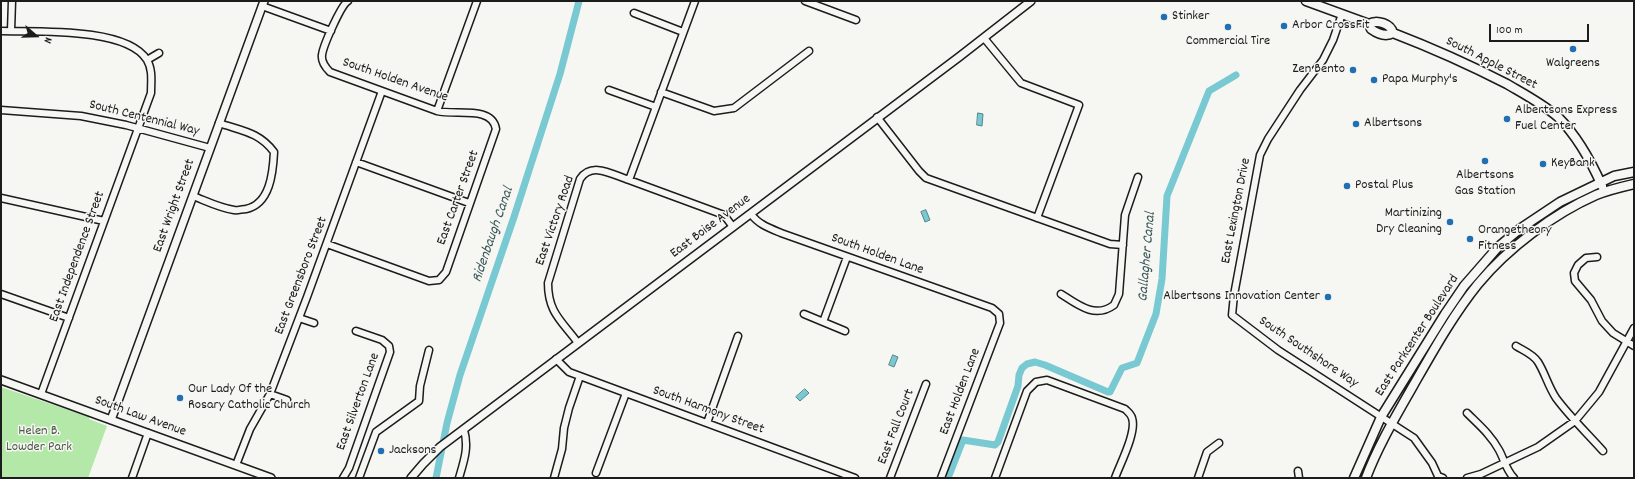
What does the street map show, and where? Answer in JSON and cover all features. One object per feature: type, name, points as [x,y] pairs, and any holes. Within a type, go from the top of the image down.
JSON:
[{"type":"main road","name":"South Apple Street","points":[[1306,1],[1369,24],[1375,22],[1386,24],[1392,28],[1394,33],[1494,78],[1547,109],[1558,118],[1576,139],[1591,163],[1604,192]]},
{"type":"main road","name":"East Parkcenter Boulevard","points":[[1354,478],[1381,417],[1464,286],[1498,247],[1521,228],[1560,202],[1614,176],[1634,172]]},
{"type":"main road","name":"East Parkcenter Boulevard","points":[[1366,478],[1372,460],[1392,424],[1458,312],[1479,284],[1516,246],[1576,205],[1604,192],[1634,184]]},
{"type":"street","points":[[11,31],[12,1]]},
{"type":"street","name":"South Holden Avenue","points":[[348,1],[340,10],[322,55],[324,65],[330,72],[437,111],[444,113],[480,114],[490,117],[495,122]]},
{"type":"street","points":[[437,111],[477,1]]},
{"type":"street","points":[[695,1],[629,180],[724,215],[733,227]]},
{"type":"street","points":[[805,1],[856,20]]},
{"type":"street","name":"East Boise Avenue","points":[[411,478],[440,447],[751,214],[1031,1]]},
{"type":"street","points":[[263,3],[331,31]]},
{"type":"street","name":"East Wright Street","points":[[111,420],[263,3]]},
{"type":"street","points":[[634,13],[683,32]]},
{"type":"street","name":"East Lexington Drive","points":[[1232,315],[1234,294],[1260,155],[1300,90],[1323,60],[1333,40],[1342,14]]},
{"type":"street","points":[[1,31],[93,34],[110,38],[129,46],[139,52],[147,60],[159,53]]},
{"type":"street","points":[[984,38],[1020,83],[1079,105],[1037,218]]},
{"type":"street","points":[[661,92],[714,111],[734,108],[809,51]]},
{"type":"street","name":"East Independence Street","points":[[41,394],[151,93],[152,75],[147,60]]},
{"type":"street","points":[[609,90],[656,107]]},
{"type":"street","name":"East Greensboro Street","points":[[236,465],[250,429],[270,394],[327,244],[382,91]]},
{"type":"street","name":"South Centennial Way","points":[[1,110],[80,116],[138,128],[210,148]]},
{"type":"street","points":[[877,117],[926,178],[1110,244],[1123,245]]},
{"type":"street","name":"East Carter Street","points":[[327,244],[429,281],[439,280],[446,272],[496,129],[495,122]]},
{"type":"street","points":[[193,196],[235,211],[252,207],[260,202],[270,183],[273,173],[274,152],[266,142],[256,136],[220,123]]},
{"type":"street","points":[[356,162],[469,203]]},
{"type":"street","name":"East Victory Road","points":[[578,343],[552,311],[548,296],[548,283],[580,179],[588,171],[593,169],[629,180]]},
{"type":"street","points":[[1061,294],[1078,305],[1094,311],[1101,312],[1114,305],[1119,294],[1125,215],[1138,177]]},
{"type":"street","points":[[1,198],[104,222]]},
{"type":"street","name":"South Holden Lane","points":[[751,214],[765,226],[847,257],[992,308],[999,314]]},
{"type":"street","points":[[1597,256],[1586,258],[1578,265],[1574,273],[1575,281],[1591,300],[1602,321],[1613,332],[1634,346]]},
{"type":"street","points":[[823,322],[847,257]]},
{"type":"street","points":[[1,294],[69,318]]},
{"type":"street","points":[[804,314],[845,331]]},
{"type":"street","name":"East Holden Lane","points":[[941,478],[1000,323],[999,314]]},
{"type":"street","name":"South Southshore Way","points":[[1232,315],[1278,350],[1414,438],[1440,477]]},
{"type":"street","points":[[299,318],[314,324]]},
{"type":"street","points":[[1467,478],[1481,474],[1538,447],[1575,421],[1599,392],[1626,340],[1634,328]]},
{"type":"street","name":"East Silverton Lane","points":[[343,478],[349,468],[390,352],[389,346],[382,340],[356,331]]},
{"type":"street","points":[[707,423],[738,336]]},
{"type":"street","points":[[1516,346],[1532,356],[1538,362],[1547,384],[1575,421],[1603,451]]},
{"type":"street","points":[[359,478],[376,432],[419,401],[420,386],[429,350]]},
{"type":"street","name":"South Harmony Street","points":[[556,359],[569,372],[855,478]]},
{"type":"street","points":[[554,478],[562,449],[564,428],[569,408],[580,376]]},
{"type":"street","name":"South Law Avenue","points":[[1,380],[271,478]]},
{"type":"street","points":[[995,478],[1027,391],[1036,382],[1047,380],[1125,409],[1129,412],[1132,418],[1132,431],[1115,478]]},
{"type":"street","name":"East Fall Court","points":[[890,478],[926,384]]},
{"type":"street","points":[[596,473],[626,393]]},
{"type":"street","points":[[270,394],[287,400]]},
{"type":"street","points":[[1468,413],[1489,434],[1500,450],[1504,462],[1514,478]]},
{"type":"street","points":[[459,478],[467,450],[467,440],[464,430]]},
{"type":"street","points":[[132,478],[148,433]]},
{"type":"street","points":[[1198,478],[1207,452],[1219,443]]},
{"type":"green space","name":"Helen B. Lowder Park","points":[[1,387],[89,417],[89,419],[107,426],[88,478],[1,478]]},
{"type":"water","points":[[978,113],[983,114],[982,126],[977,125]]},
{"type":"water","points":[[926,210],[930,220],[925,222],[921,212]]},
{"type":"water","points":[[893,355],[898,357],[894,367],[889,365]]},
{"type":"water","points":[[805,389],[809,393],[800,401],[796,397]]},
{"type":"waterway","name":"Ridenbaugh Canal","points":[[436,478],[447,423],[460,375],[514,217],[560,74],[579,1]]},
{"type":"waterway","name":"Gallagher Canal","points":[[948,478],[963,440],[995,445],[998,442],[1018,386],[1019,375],[1022,368],[1027,364],[1035,362],[1045,365],[1110,392],[1122,368],[1137,363],[1156,314],[1162,279],[1167,196],[1209,91],[1236,75]]},
{"type":"place","name":"Stinker","points":[[1164,17]]},
{"type":"place","name":"Arbor CrossFit","points":[[1284,26]]},
{"type":"place","name":"Commercial Tire","points":[[1228,27]]},
{"type":"place","name":"Walgreens","points":[[1573,49]]},
{"type":"place","name":"Zen Bento","points":[[1353,70]]},
{"type":"place","name":"Papa Murphy's","points":[[1374,80]]},
{"type":"place","name":"Albertsons Express Fuel Center","points":[[1507,119]]},
{"type":"place","name":"Albertsons","points":[[1356,124]]},
{"type":"place","name":"Albertsons Gas Station","points":[[1485,161]]},
{"type":"place","name":"KeyBank","points":[[1543,164]]},
{"type":"place","name":"Postal Plus","points":[[1347,186]]},
{"type":"place","name":"Martinizing Dry Cleaning","points":[[1450,222]]},
{"type":"place","name":"Orangetheory Fitness","points":[[1470,239]]},
{"type":"place","name":"Albertsons Innovation Center","points":[[1328,297]]},
{"type":"place","name":"Our Lady Of the Rosary Catholic Church","points":[[180,398]]},
{"type":"place","name":"Jacksons","points":[[381,451]]}]
